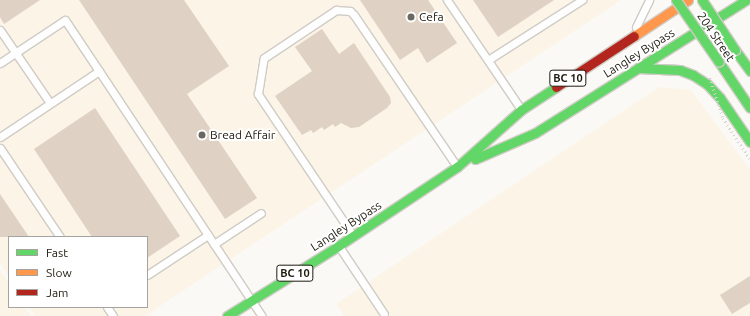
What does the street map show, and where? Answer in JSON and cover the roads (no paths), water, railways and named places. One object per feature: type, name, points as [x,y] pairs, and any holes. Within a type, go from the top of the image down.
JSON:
[{"type":"main road","name":"204 Street","points":[[676,0],[750,108]]},
{"type":"main road","name":"Langley Bypass","points":[[227,316],[338,246],[457,167],[521,110],[688,0]]},
{"type":"main road","name":"204 Street","points":[[702,0],[750,71]]},
{"type":"main road","name":"Langley Bypass","points":[[457,167],[535,133],[746,0]]},
{"type":"main road","points":[[638,68],[680,70],[694,75],[707,84],[720,98],[750,142]]},
{"type":"lane","points":[[447,0],[521,110]]},
{"type":"lane","points":[[488,60],[582,0]]},
{"type":"lane","points":[[632,36],[649,0]]},
{"type":"lane","points":[[353,236],[258,94],[264,58],[270,53],[336,10],[350,11],[457,167]]},
{"type":"lane","points":[[0,63],[65,20],[262,316]]},
{"type":"lane","points":[[0,30],[50,104]]},
{"type":"lane","points":[[0,138],[98,71]]},
{"type":"lane","points":[[0,148],[59,236]]},
{"type":"lane","points":[[214,244],[261,213]]},
{"type":"lane","points":[[148,274],[208,235]]},
{"type":"lane","points":[[338,246],[384,314]]},
{"type":"place","name":"Cefa","points":[[411,17]]},
{"type":"place","name":"Bread Affair","points":[[202,135]]}]
